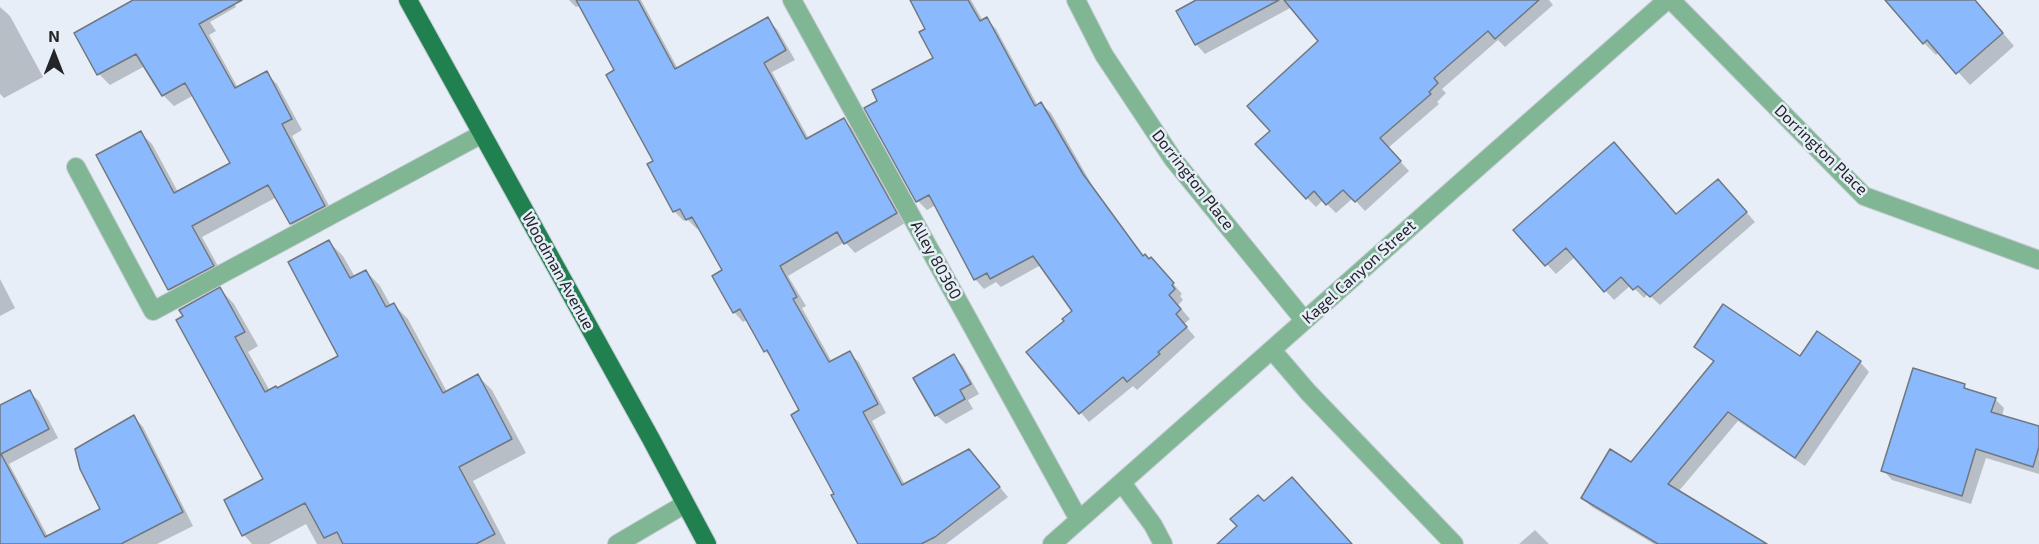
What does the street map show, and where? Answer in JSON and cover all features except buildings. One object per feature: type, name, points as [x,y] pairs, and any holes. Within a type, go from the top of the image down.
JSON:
[{"type":"main road","name":"Woodman Avenue","points":[[408,0],[707,544]]},
{"type":"street","name":"Alley 80360","points":[[792,0],[1079,520]]},
{"type":"street","name":"Dorrington Place","points":[[1076,0],[1104,54],[1173,159],[1304,320]]},
{"type":"street","name":"Kagel Canyon Street","points":[[1052,544],[1669,0]]},
{"type":"street","name":"Dorrington Place","points":[[1669,0],[1864,196],[2039,260]]},
{"type":"street","points":[[76,167],[153,311],[482,134]]},
{"type":"street","points":[[1272,351],[1308,392],[1454,544]]},
{"type":"street","points":[[1122,483],[1153,525],[1163,544]]},
{"type":"street","points":[[617,544],[686,504]]}]
